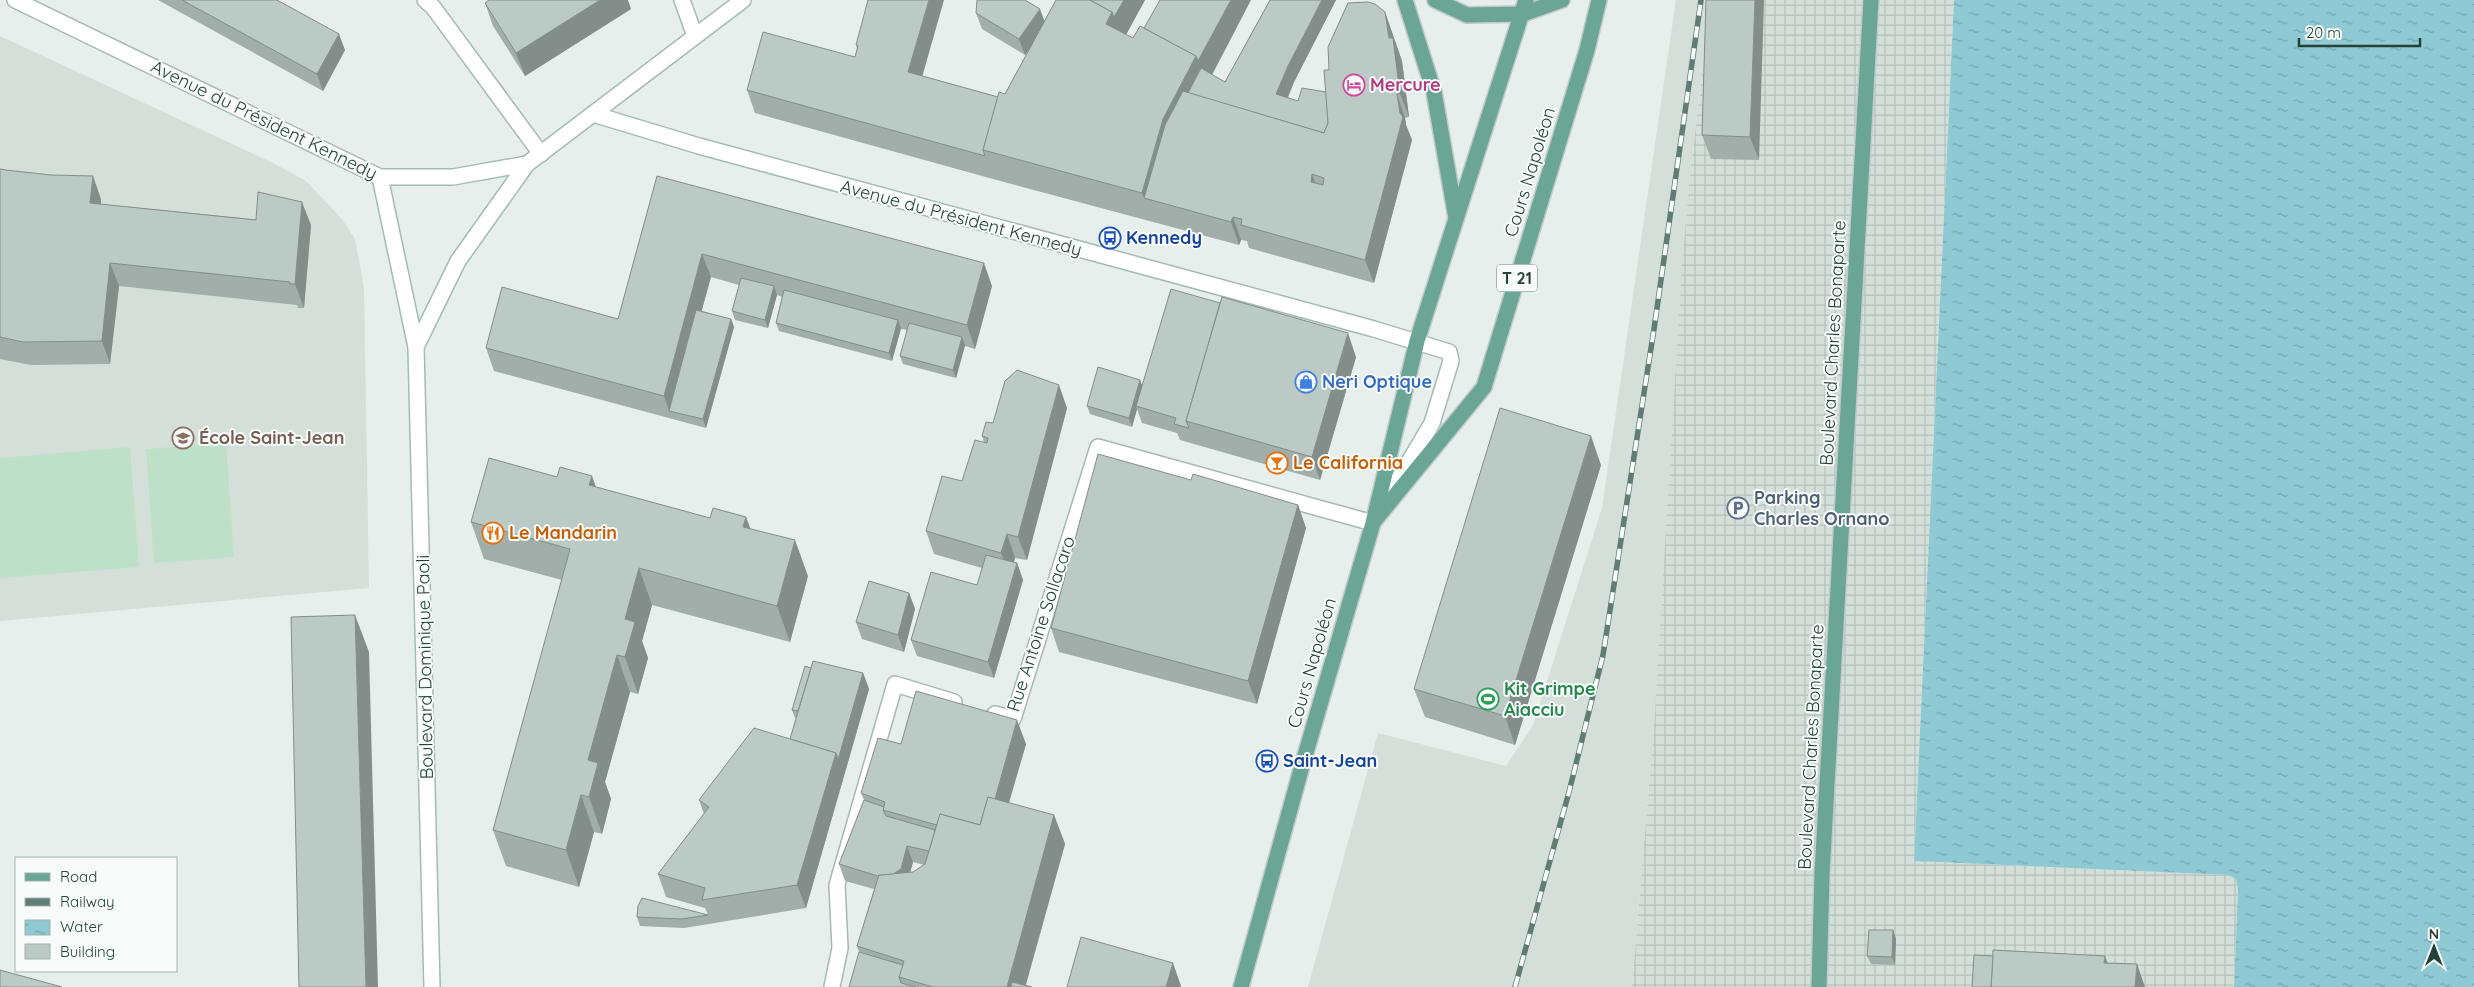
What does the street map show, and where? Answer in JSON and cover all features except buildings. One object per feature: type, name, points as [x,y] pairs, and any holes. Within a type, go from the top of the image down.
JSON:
[{"type":"main road","name":"Avenue du Président Kennedy","points":[[15,0],[380,177],[453,177],[527,164]]},
{"type":"main road","points":[[425,0],[433,8],[541,154]]},
{"type":"main road","points":[[682,0],[695,36]]},
{"type":"main road","points":[[416,347],[458,261],[527,164],[743,0]]},
{"type":"main road","points":[[1405,0],[1434,92],[1457,222]]},
{"type":"main road","points":[[1435,0],[1467,15],[1562,0]]},
{"type":"main road","name":"Cours Napoléon","points":[[1373,523],[1484,387],[1587,50],[1599,0]]},
{"type":"main road","name":"Boulevard Charles Bonaparte","points":[[1819,987],[1824,844],[1871,0]]},
{"type":"main road","name":"Cours Napoléon","points":[[1241,987],[1302,766],[1373,523],[1417,341],[1457,222],[1524,7]]},
{"type":"main road","name":"Avenue du Président Kennedy","points":[[593,114],[879,196],[1417,341],[1449,352],[1451,361],[1432,423],[1373,523]]},
{"type":"main road","name":"Boulevard Dominique Paoli","points":[[380,177],[416,347],[432,987]]},
{"type":"main road","name":"Rue Antoine Sollacaro","points":[[832,987],[840,948],[837,885],[895,684],[1013,719],[1098,447],[1373,523]]},
{"type":"shaded area","points":[[1676,0],[1711,0],[1690,175],[1654,727],[1632,987],[1308,987],[1378,733],[1506,766],[1533,725],[1602,508]]},
{"type":"shaded area","points":[[1711,0],[1954,0],[1914,861],[2228,875],[2236,879],[2238,889],[2234,987],[1632,987],[1654,727],[1682,266],[1690,175]]},
{"type":"shaded area","name":"École Saint-Jean","points":[[0,36],[273,163],[306,181],[342,219],[355,239],[364,288],[369,588],[0,621]]},
{"type":"green space","points":[[226,443],[234,557],[154,563],[146,449]]},
{"type":"green space","points":[[130,447],[139,567],[0,578],[0,458]]},
{"type":"water","points":[[1954,0],[2474,0],[2474,987],[2234,987],[2238,889],[2236,879],[2228,875],[1914,861]]},
{"type":"railway","points":[[1515,987],[1569,792],[1603,655],[1654,329],[1701,0]]},
{"type":"place","name":"Mercure","points":[[1354,85]]},
{"type":"place","name":"Kennedy","points":[[1110,238]]},
{"type":"place","name":"Neri Optique","points":[[1306,382]]},
{"type":"place","name":"École Saint-Jean","points":[[183,438]]},
{"type":"place","name":"Le California","points":[[1277,463]]},
{"type":"place","name":"Parking Charles Ornano","points":[[1738,508]]},
{"type":"place","name":"Le Mandarin","points":[[493,533]]},
{"type":"place","name":"Kit Grimpe Aiacciu","points":[[1488,699]]},
{"type":"place","name":"Saint-Jean","points":[[1267,761]]}]
